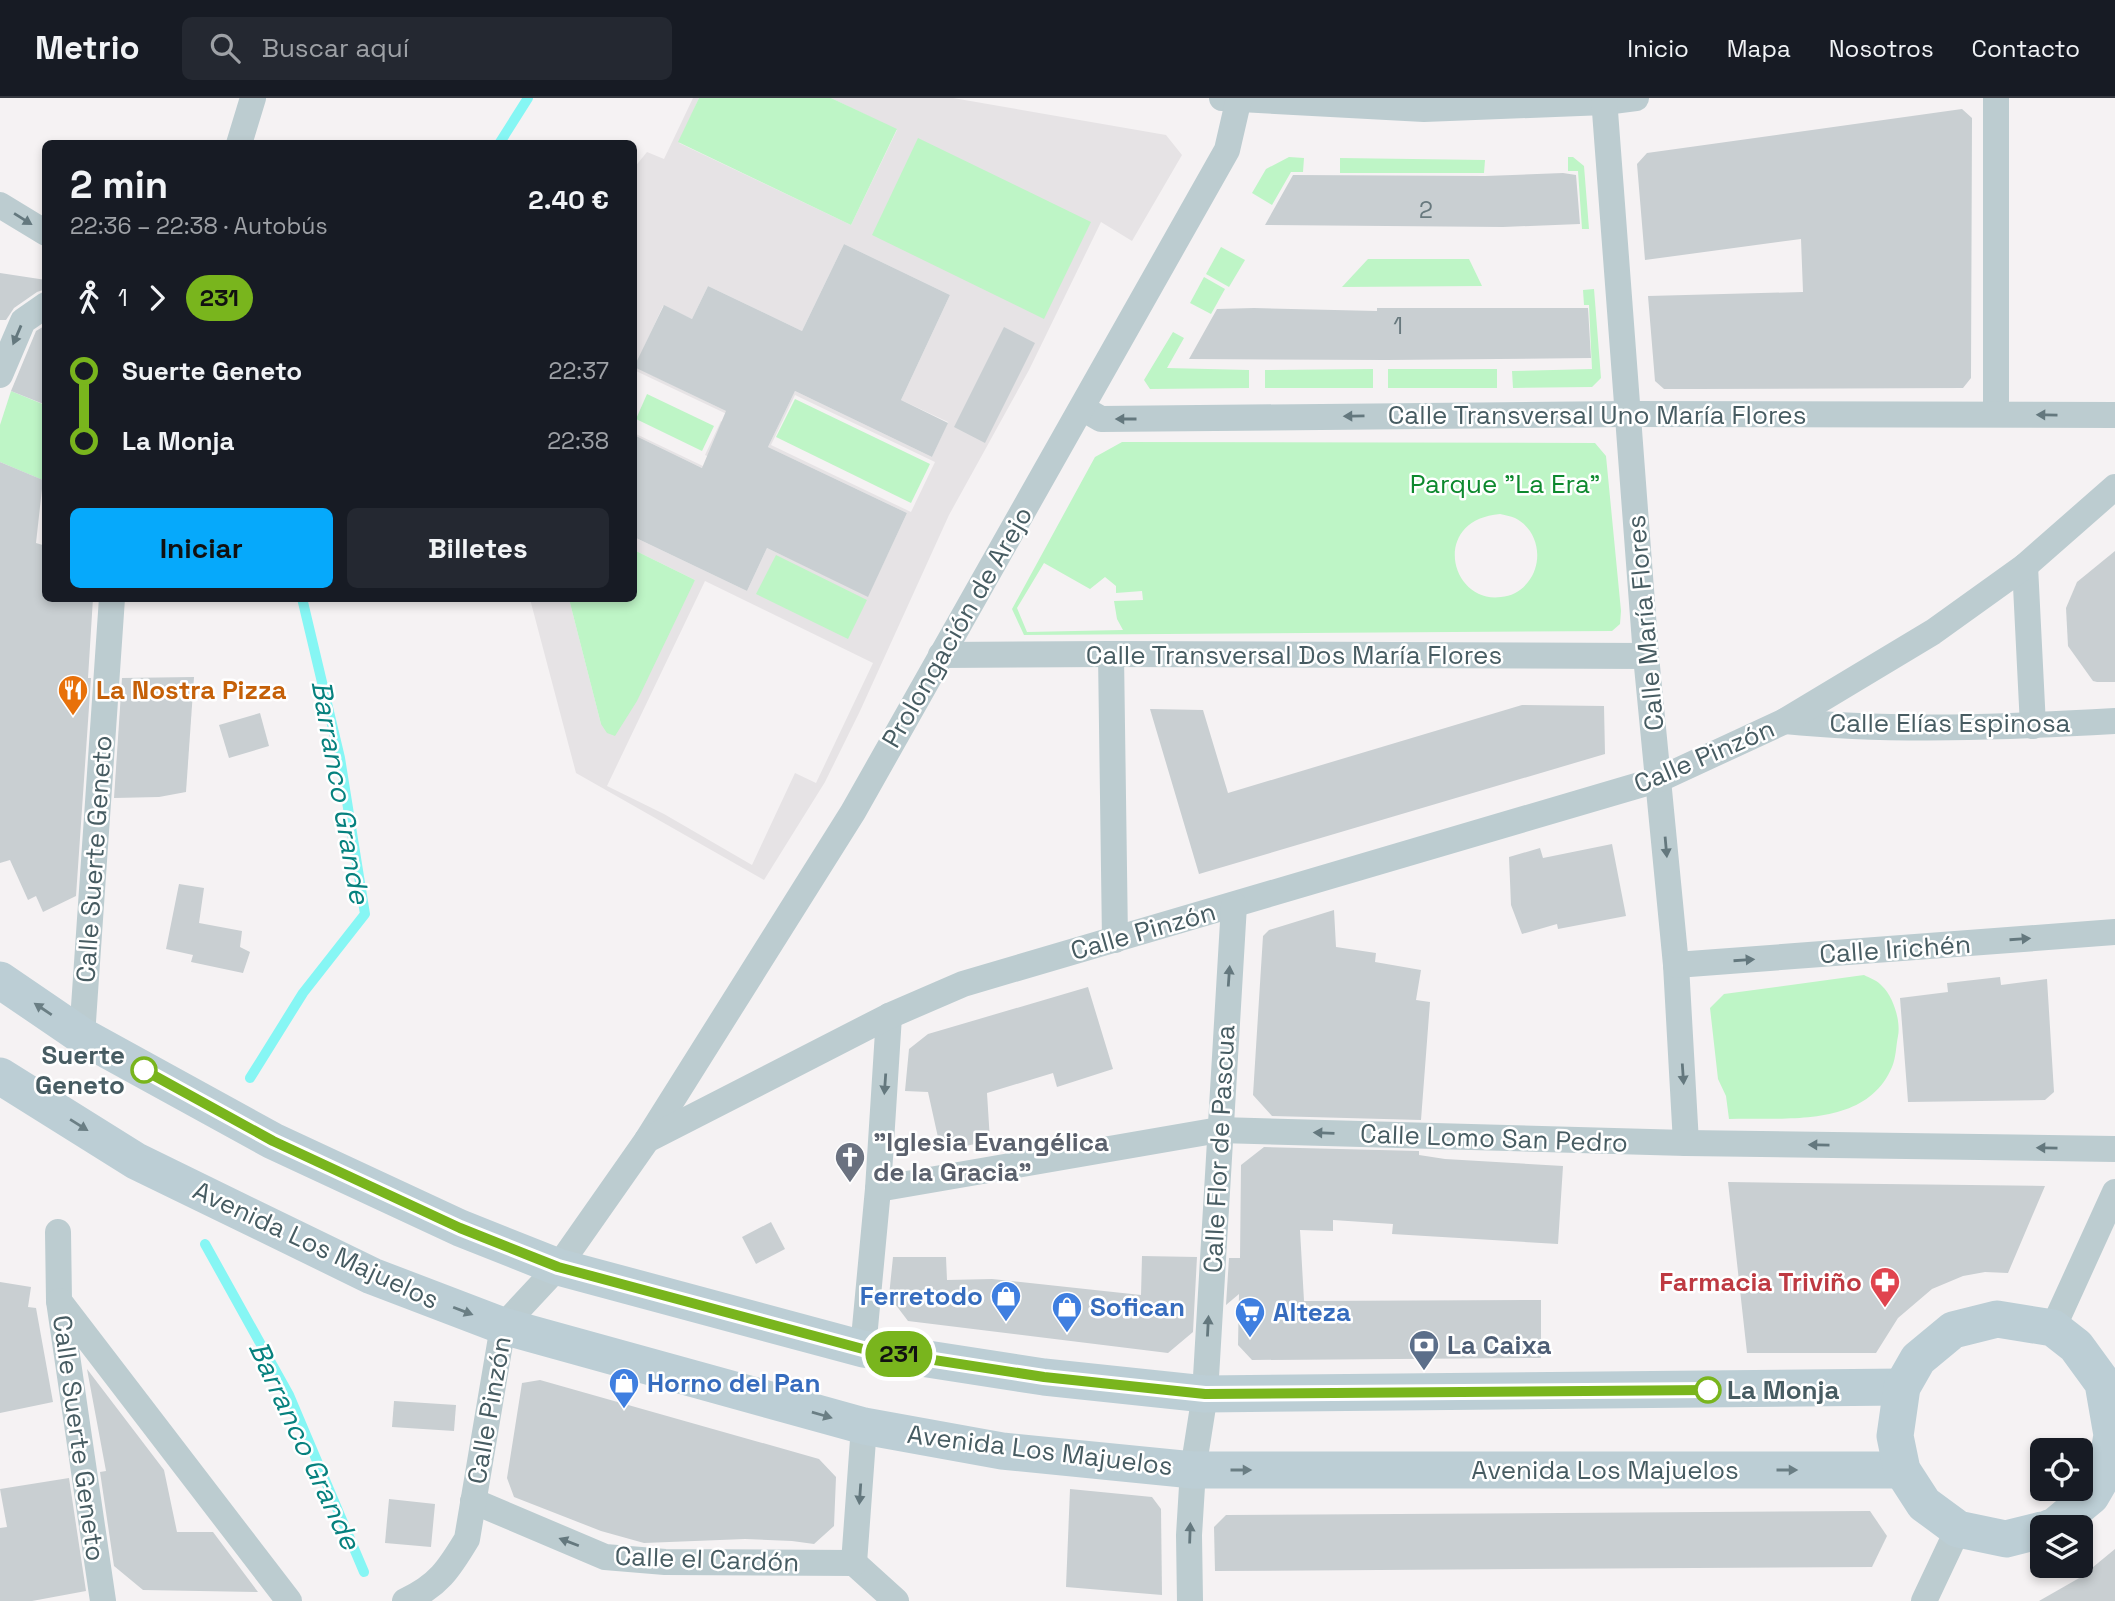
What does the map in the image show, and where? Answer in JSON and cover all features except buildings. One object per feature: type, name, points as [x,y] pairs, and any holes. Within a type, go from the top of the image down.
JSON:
[{"type":"street","points":[[240,140],[253,98]]},
{"type":"street","points":[[1234,99],[1424,109],[1636,98]]},
{"type":"street","points":[[1996,98],[1996,414]]},
{"type":"street","name":"Prolongación de Arejo","points":[[647,1140],[852,812],[1082,408],[1227,150],[1234,99]]},
{"type":"street","name":"Calle María Flores","points":[[1604,100],[1646,656],[1676,965],[1686,1143]]},
{"type":"street","points":[[0,205],[42,231]]},
{"type":"street","points":[[0,375],[23,321],[42,308]]},
{"type":"street","name":"Calle Transversal Uno María Flores","points":[[1082,408],[1101,419],[1627,414],[2115,415]]},
{"type":"street","name":"Calle Pinzón","points":[[405,1601],[434,1585],[449,1569],[467,1539],[503,1326],[558,1267],[647,1140],[889,1016],[963,984],[1660,779],[1785,721],[1933,632],[2025,566],[2115,487]]},
{"type":"street","points":[[2025,566],[2033,726]]},
{"type":"street","name":"Calle Suerte Geneto","points":[[82,1036],[112,602]]},
{"type":"street","points":[[1111,654],[1115,940]]},
{"type":"street","name":"Calle Transversal Dos María Flores","points":[[941,655],[1646,656]]},
{"type":"street","name":"Calle Elías Espinosa","points":[[1785,721],[1847,727],[2033,726],[2115,721]]},
{"type":"street","name":"Calle Flor de Pascua","points":[[1190,1601],[1189,1535],[1194,1470],[1205,1394],[1234,905]]},
{"type":"street","name":"Calle Irichén","points":[[1676,965],[2115,932]]},
{"type":"street","points":[[0,980],[82,1036],[273,1141],[460,1228],[558,1267],[863,1349],[1044,1377],[1205,1394],[1902,1387]]},
{"type":"street","points":[[863,1349],[878,1189],[889,1016]]},
{"type":"street","name":"Avenida Los Majuelos","points":[[0,1076],[136,1161],[372,1276],[503,1326],[864,1426],[1002,1451],[1194,1470],[1902,1470]]},
{"type":"street","name":"Calle Lomo San Pedro","points":[[878,1189],[1219,1130],[1686,1143],[2115,1149]]},
{"type":"street","points":[[2053,1328],[2115,1192]]},
{"type":"street","name":"Calle Suerte Geneto","points":[[58,1232],[58,1301],[103,1601]]},
{"type":"street","points":[[58,1301],[289,1601]]},
{"type":"street","points":[[2030,1533],[2006,1539],[1958,1529],[1924,1504],[1902,1470],[1895,1436],[1902,1387],[1918,1359],[1953,1331],[1997,1319],[2053,1328],[2076,1346],[2109,1384],[2112,1435],[2110,1470],[2091,1496],[2068,1515]]},
{"type":"street","points":[[864,1426],[854,1563],[897,1601]]},
{"type":"street","name":"Calle el Cardón","points":[[473,1501],[605,1557],[665,1562],[854,1563]]},
{"type":"street","points":[[1924,1601],[1958,1529]]},
{"type":"shaded area","points":[[693,98],[699,98],[679,143],[851,225],[897,130],[831,98],[953,98],[1166,135],[1182,155],[1132,241],[1101,222],[1029,370],[949,515],[825,782],[764,880],[576,773],[531,602],[570,602],[601,724],[695,580],[637,551],[637,538],[747,591],[767,548],[868,596],[907,513],[768,447],[795,391],[932,457],[948,422],[901,400],[950,295],[844,244],[802,331],[708,286],[692,319],[663,306],[637,363],[637,164],[647,152],[664,159]],"holes":[[[795,395],[935,462],[911,512],[771,445]],[[705,581],[873,663],[816,783],[795,773],[752,865],[664,814],[607,786]]]},
{"type":"shaded area","points":[[637,368],[755,425],[727,480],[637,436],[726,477],[730,467],[705,455],[721,421],[748,434],[752,426],[637,371]]},
{"type":"green space","points":[[699,98],[831,98],[897,129],[851,225],[678,142]]},
{"type":"green space","points":[[918,138],[1091,222],[1044,319],[872,235]]},
{"type":"green space","points":[[1289,157],[1304,158],[1303,172],[1291,172],[1272,205],[1252,193],[1266,169]]},
{"type":"green space","points":[[1568,157],[1573,157],[1584,166],[1589,229],[1582,229],[1578,171],[1568,171]]},
{"type":"green space","points":[[1340,158],[1485,160],[1484,173],[1340,173]]},
{"type":"green space","points":[[1221,247],[1245,260],[1229,287],[1206,274]]},
{"type":"green space","points":[[1368,259],[1469,259],[1482,286],[1342,287]]},
{"type":"green space","points":[[1204,277],[1225,289],[1211,314],[1190,303]]},
{"type":"green space","points":[[1594,289],[1601,378],[1592,387],[1513,388],[1512,371],[1592,369],[1589,305],[1584,305],[1583,290]]},
{"type":"green space","points":[[1173,332],[1184,338],[1167,368],[1249,370],[1249,388],[1150,389],[1144,380]]},
{"type":"green space","points":[[1373,369],[1373,388],[1265,388],[1265,370]]},
{"type":"green space","points":[[1388,369],[1497,369],[1497,388],[1388,388]]},
{"type":"green space","points":[[11,391],[42,404],[42,480],[0,462],[0,425]]},
{"type":"green space","points":[[647,394],[714,426],[702,451],[637,419]]},
{"type":"green space","points":[[795,399],[930,464],[911,503],[776,437]]},
{"type":"green space","name":"Parque \"La Era\"","points":[[1122,442],[1595,443],[1606,456],[1620,624],[1612,631],[1024,635],[1012,609],[1095,457]],"holes":[[[1500,514],[1515,518],[1529,530],[1536,547],[1536,565],[1528,582],[1516,593],[1501,597],[1483,596],[1469,588],[1460,575],[1455,560],[1456,545],[1463,530],[1478,520]],[[1044,563],[1090,589],[1105,577],[1116,586],[1116,593],[1142,591],[1143,600],[1114,601],[1117,619],[1123,630],[1027,632],[1017,608]]]},
{"type":"green space","points":[[637,551],[695,580],[637,701],[615,736],[607,733],[601,724],[570,602],[637,602]]},
{"type":"green space","points":[[776,555],[867,600],[848,639],[756,594]]},
{"type":"green space","points":[[1864,975],[1886,990],[1893,1002],[1898,1023],[1892,1067],[1880,1087],[1863,1101],[1821,1116],[1729,1119],[1726,1096],[1718,1079],[1710,1008],[1724,994]]},
{"type":"waterway","name":"Barranco Grande","points":[[502,140],[528,98]]},
{"type":"waterway","name":"Barranco Grande","points":[[250,1078],[303,993],[365,914],[340,758],[303,602]]},
{"type":"waterway","name":"Barranco Grande","points":[[205,1244],[289,1395],[364,1572]]},
{"type":"bus line","name":"231","points":[[144,1070],[273,1141],[460,1228],[558,1267],[863,1349],[1044,1377],[1205,1394],[1708,1390]]},
{"type":"place","name":"La Nostra Pizza","points":[[73,717]]},
{"type":"place","name":"Suerte Geneto","points":[[144,1070]]},
{"type":"place","name":"\"Iglesia Evangélica de la Gracia\"","points":[[850,1184]]},
{"type":"place","name":"Farmacia Triviño","points":[[1885,1309]]},
{"type":"place","name":"Ferretodo","points":[[1006,1323]]},
{"type":"place","name":"Sofican","points":[[1067,1334]]},
{"type":"place","name":"Alteza","points":[[1250,1339]]},
{"type":"place","name":"La Caixa","points":[[1424,1372]]},
{"type":"place","name":"La Monja","points":[[1708,1390]]},
{"type":"place","name":"Horno del Pan","points":[[624,1410]]}]
